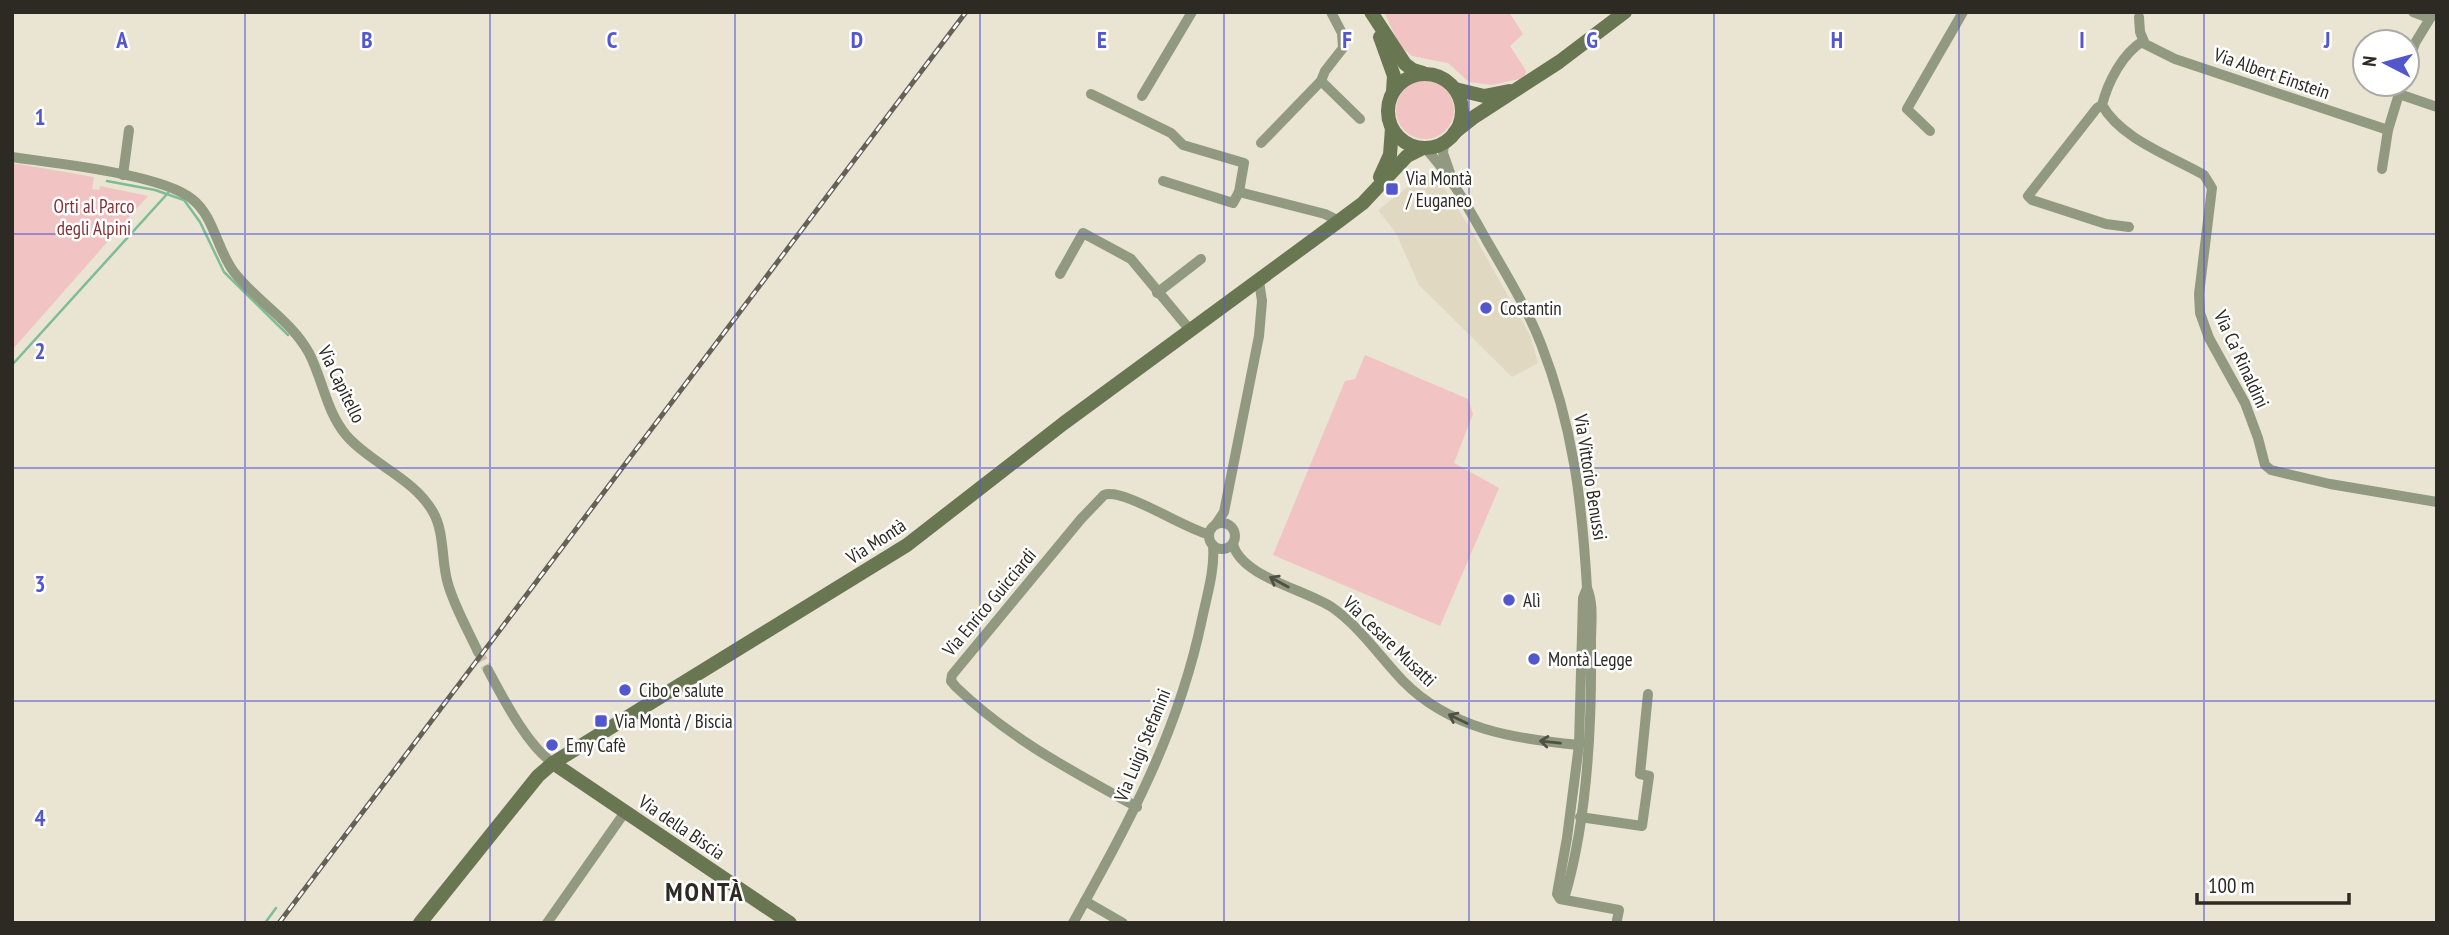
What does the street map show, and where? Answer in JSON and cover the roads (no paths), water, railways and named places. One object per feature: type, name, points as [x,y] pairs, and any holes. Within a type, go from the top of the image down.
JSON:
[{"type":"main road","name":"Via Montà","points":[[420,923],[538,776],[553,763],[907,544],[1064,423],[1339,221],[1367,198],[1407,156],[1449,138],[1480,113],[1524,87],[1625,12]]},
{"type":"main road","name":"Via Montà","points":[[1372,14],[1405,64],[1413,70],[1447,81],[1455,89],[1484,96],[1524,87]]},
{"type":"main road","name":"Via Montà","points":[[1367,198],[1385,169],[1390,155],[1392,128],[1388,103],[1393,91],[1394,76],[1372,14]]},
{"type":"main road","points":[[1393,91],[1412,76],[1428,74]]},
{"type":"main road","points":[[1449,138],[1461,116],[1459,97],[1455,89]]},
{"type":"main road","points":[[1392,128],[1405,142],[1424,148]]},
{"type":"main road","name":"Via della Biscia","points":[[553,763],[790,923]]},
{"type":"street","points":[[1142,96],[1192,12]]},
{"type":"street","points":[[1261,143],[1321,80],[1343,48],[1342,33],[1331,12]]},
{"type":"street","points":[[1930,131],[1907,108],[1963,12]]},
{"type":"street","points":[[2413,12],[2431,15],[2421,32]]},
{"type":"street","points":[[2129,227],[2106,225],[2032,200],[2028,196],[2102,105],[2115,73],[2134,47],[2143,41],[2139,14]]},
{"type":"street","name":"Via Albert Einstein","points":[[2143,41],[2149,47],[2175,59],[2388,130]]},
{"type":"street","points":[[1321,80],[1360,119]]},
{"type":"street","points":[[1091,94],[1171,134],[1183,145],[1244,163],[1239,192],[1233,204],[1163,181]]},
{"type":"street","points":[[2382,169],[2388,130],[2397,98]]},
{"type":"street","points":[[2418,98],[2437,107]]},
{"type":"street","name":"Via Ca' Rinaldini","points":[[2102,105],[2109,118],[2127,133],[2204,175],[2212,188],[2199,295],[2200,313],[2209,338],[2245,402],[2265,465],[2271,470],[2330,484],[2437,502]]},
{"type":"street","points":[[123,175],[129,130]]},
{"type":"street","name":"Via Vittorio Benussi","points":[[1449,138],[1443,153],[1454,187]]},
{"type":"street","name":"Via Vittorio Benussi","points":[[1424,148],[1454,187],[1528,314],[1541,342],[1573,449],[1582,517],[1587,588],[1591,598],[1590,708],[1580,817],[1572,865],[1562,899]]},
{"type":"street","name":"Via Capitello","points":[[12,157],[123,175],[180,191],[201,208],[226,261],[236,275],[293,332],[309,353],[330,408],[346,435],[413,489],[428,505],[439,528],[450,589],[478,652]]},
{"type":"street","points":[[1239,192],[1325,214],[1339,221]]},
{"type":"street","points":[[1060,274],[1083,233],[1131,259],[1190,330]]},
{"type":"street","points":[[1157,293],[1201,259]]},
{"type":"street","points":[[1209,534],[1222,524],[1259,335],[1262,301],[1259,281]]},
{"type":"street","name":"Via Enrico Guicciardi","points":[[1137,807],[1022,742],[956,688],[951,681],[952,675],[1104,495],[1108,493],[1124,496],[1209,534]]},
{"type":"street","points":[[1213,545],[1218,549],[1230,546],[1235,531],[1222,524]]},
{"type":"street","name":"Via Luigi Stefanini","points":[[1073,923],[1137,807],[1181,700],[1193,660],[1212,568],[1213,545],[1209,534]]},
{"type":"street","name":"Via Luigi Stefanini","points":[[1212,568],[1230,546]]},
{"type":"street","name":"Via Cesare Musatti","points":[[1230,546],[1243,561],[1299,593],[1336,610],[1415,692],[1446,713],[1478,728],[1501,734],[1578,745]]},
{"type":"street","name":"Via Vittorio Benussi","points":[[1562,899],[1557,890],[1567,838],[1578,745],[1583,598],[1587,588]]},
{"type":"street","points":[[488,670],[524,730],[553,763]]},
{"type":"street","points":[[1572,801],[1580,817],[1642,826],[1648,776],[1640,774],[1648,694]]},
{"type":"street","name":"Via Vittorio Benussi","points":[[1578,745],[1584,736],[1584,718],[1590,708]]},
{"type":"street","name":"Via Vittorio Benussi","points":[[1578,745],[1586,769]]},
{"type":"street","points":[[547,923],[625,812]]},
{"type":"street","name":"Via Vittorio Benussi","points":[[1567,838],[1573,831],[1574,822],[1580,817]]},
{"type":"street","points":[[1562,899],[1619,910],[1617,920]]},
{"type":"street","points":[[1085,901],[1122,923]]},
{"type":"waterway","points":[[107,181],[155,190],[184,200],[200,222],[224,272],[288,335]]},
{"type":"waterway","points":[[12,365],[168,193]]},
{"type":"waterway","points":[[265,923],[276,908]]},
{"type":"tunnel","points":[[478,652],[488,670]]},
{"type":"railway","points":[[279,923],[966,12]]},
{"type":"place","name":"Via Montà / Euganeo","points":[[1392,189]]},
{"type":"place","name":"Costantin","points":[[1486,308]]},
{"type":"place","name":"Alì","points":[[1509,600]]},
{"type":"place","name":"Montà Legge","points":[[1534,659]]},
{"type":"place","name":"Cibo e salute","points":[[625,690]]},
{"type":"place","name":"Via Montà / Biscia","points":[[601,721]]},
{"type":"place","name":"Emy Cafè","points":[[552,745]]},
{"type":"district","name":"MONTÀ","points":[[705,892]]},
{"type":"park label","name":"Orti al Parco degli Alpini","points":[[94,217]]}]
